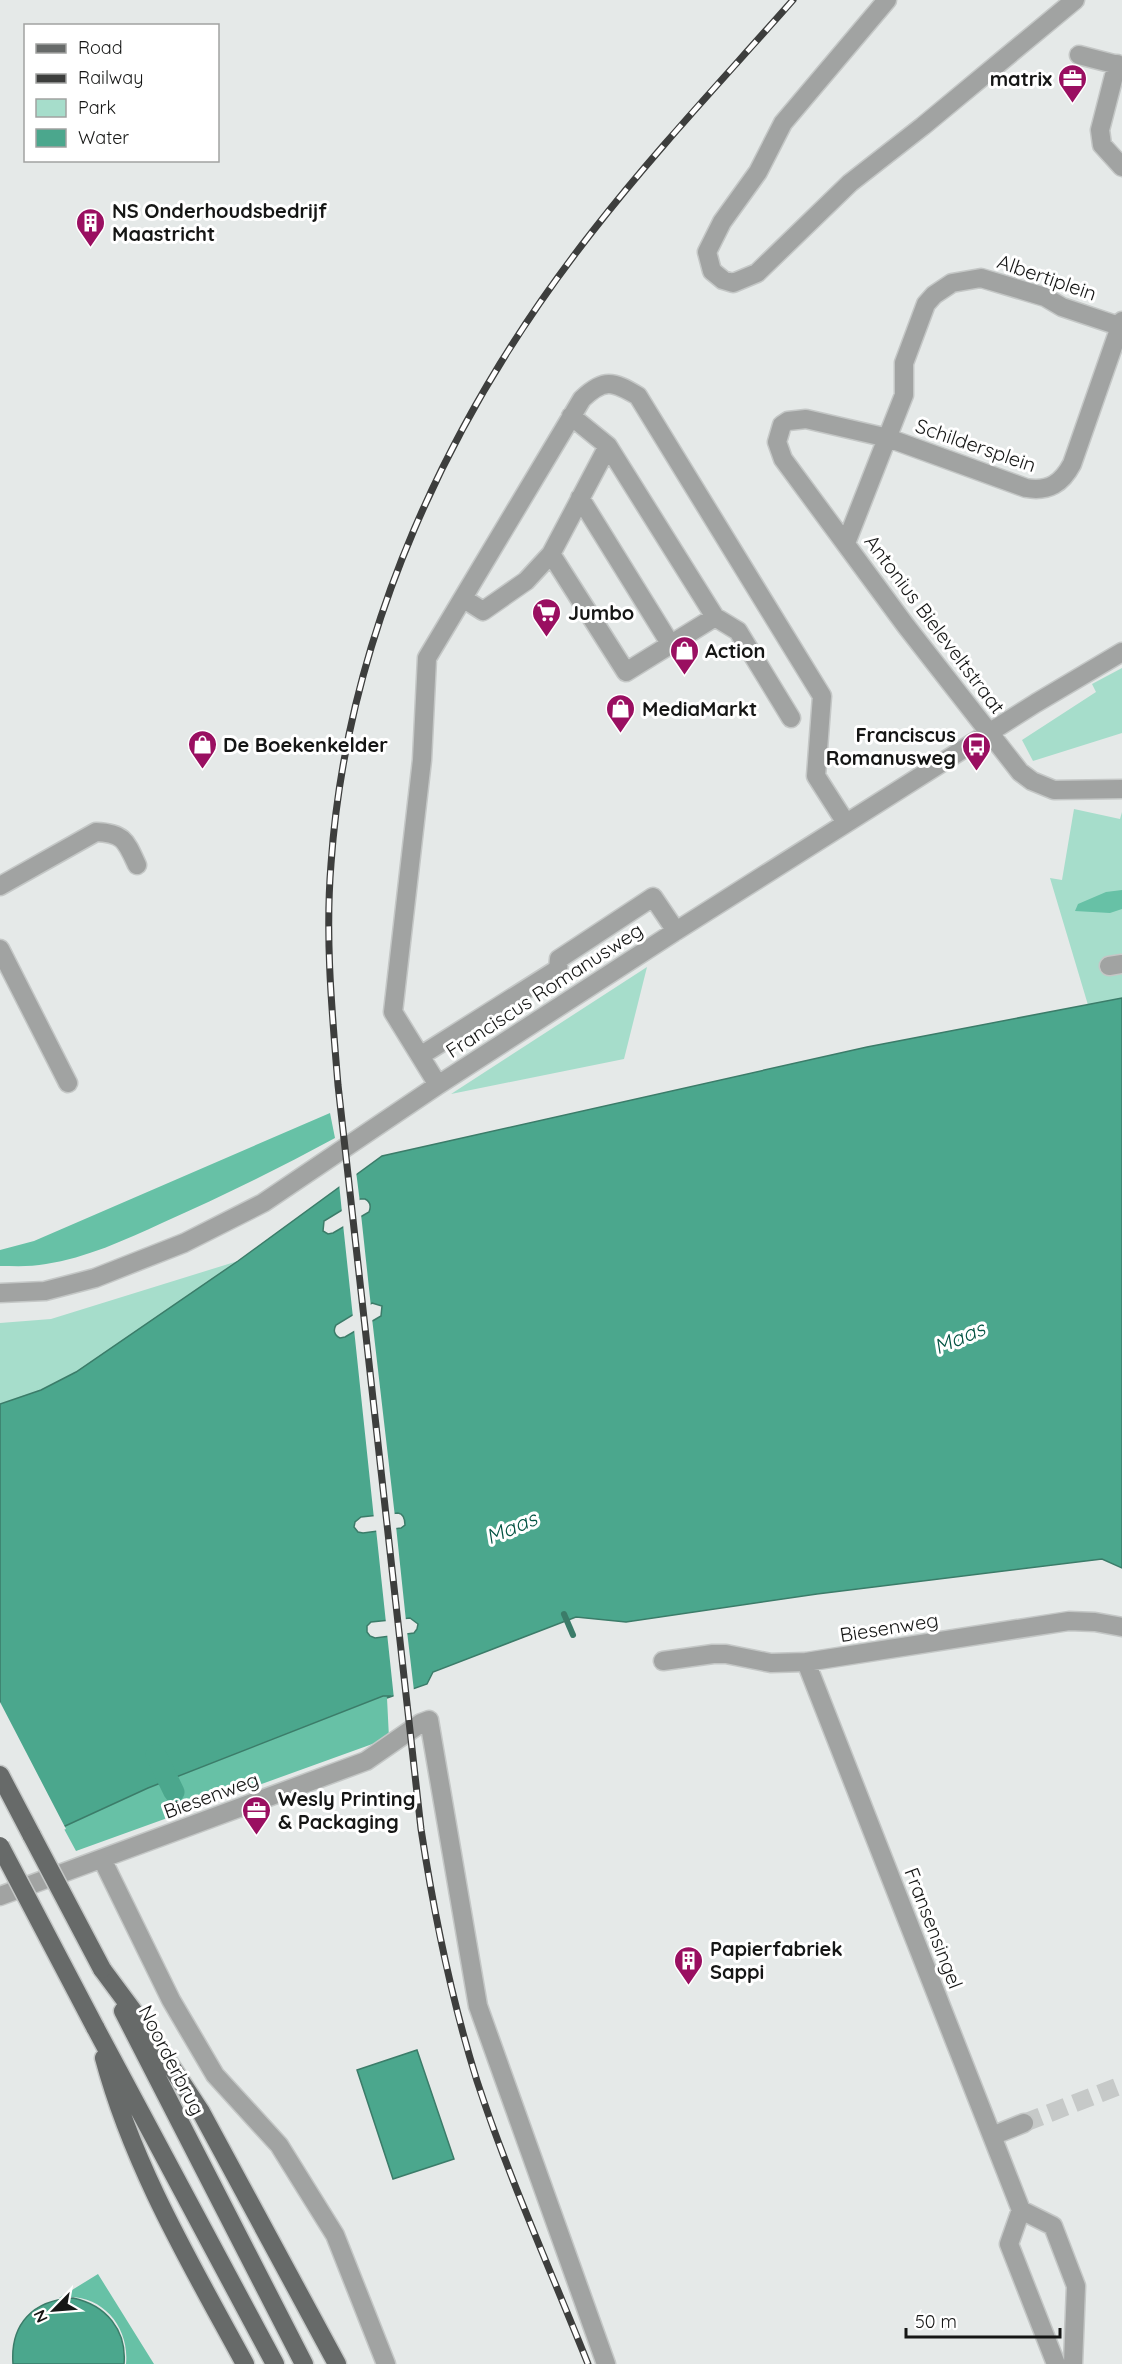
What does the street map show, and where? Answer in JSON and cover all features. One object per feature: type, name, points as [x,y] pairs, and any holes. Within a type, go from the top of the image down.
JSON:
[{"type":"main road","name":"Noorderbrug","points":[[0,1775],[304,2364]]},
{"type":"main road","points":[[0,1846],[275,2364]]},
{"type":"main road","points":[[102,1969],[148,2031],[201,2112],[338,2364]]},
{"type":"main road","points":[[95,2027],[115,2099],[136,2152],[185,2253],[245,2364]]},
{"type":"street","points":[[887,0],[783,123],[758,172],[722,222],[707,252],[712,271],[723,280],[733,283],[757,273],[850,183],[923,126],[1075,0]]},
{"type":"street","points":[[1079,55],[1119,65],[1100,130],[1102,145],[1122,167]]},
{"type":"street","name":"Albertiplein","points":[[888,438],[904,395],[904,363],[926,304],[943,287],[981,278],[1045,297],[1062,307],[1121,325]]},
{"type":"street","name":"Schildersplein","points":[[888,438],[1026,488],[1036,490],[1054,486],[1062,480],[1072,464],[1121,325]]},
{"type":"street","points":[[438,1085],[393,1012],[422,760],[427,658],[571,416],[582,399],[595,386],[606,383],[620,385],[638,396],[822,696],[816,776],[846,823]]},
{"type":"street","points":[[571,416],[608,446],[715,617],[738,631],[791,718]]},
{"type":"street","name":"Antonius Bieleveltstraat","points":[[846,543],[888,438],[806,419],[788,421],[782,425],[778,433],[777,442],[783,459],[846,543],[989,733],[1020,771],[1032,782],[1054,790],[1122,789]]},
{"type":"street","points":[[464,599],[483,611],[526,581],[551,554],[608,446]]},
{"type":"street","points":[[580,498],[671,645]]},
{"type":"street","points":[[551,554],[627,672],[715,617]]},
{"type":"street","name":"Franciscus Romanusweg","points":[[0,1293],[45,1291],[76,1284],[137,1263],[184,1243],[279,1194],[438,1085],[676,931],[1084,672],[1122,652]]},
{"type":"street","points":[[0,886],[96,832],[114,832],[126,842],[137,865]]},
{"type":"street","points":[[420,1056],[558,969],[559,959],[653,897],[676,931]]},
{"type":"street","points":[[0,949],[68,1083]]},
{"type":"street","name":"Biesenweg","points":[[663,1660],[720,1654],[771,1663],[806,1662],[1069,1621],[1095,1622],[1122,1627]]},
{"type":"street","name":"Fransensingel","points":[[806,1662],[1021,2210]]},
{"type":"street","name":"Biesenweg","points":[[0,1896],[366,1761],[421,1723],[429,1720],[478,2006],[606,2364]]},
{"type":"street","points":[[102,1859],[171,2000],[214,2075],[279,2145],[335,2235],[386,2364]]},
{"type":"street","points":[[992,2136],[1024,2123]]},
{"type":"street","points":[[1056,2364],[1009,2244],[1021,2210],[1053,2226],[1076,2286],[1073,2364]]},
{"type":"green space","points":[[1122,668],[1122,733],[1033,761],[1022,740],[1096,692],[1092,684]]},
{"type":"green space","points":[[1074,809],[1120,819],[1122,812],[1122,999],[1088,1005],[1050,878],[1062,880]]},
{"type":"green space","points":[[647,967],[624,1059],[451,1094]]},
{"type":"green space","points":[[238,1261],[76,1372],[41,1390],[0,1404],[0,1323],[51,1319]]},
{"type":"shaded area","points":[[1122,890],[1122,909],[1110,913],[1075,911],[1078,904],[1106,892]]},
{"type":"shaded area","points":[[330,1113],[335,1138],[206,1203],[91,1253],[40,1265],[0,1266],[0,1250],[34,1241]]},
{"type":"shaded area","points":[[394,1695],[387,1698],[389,1738],[76,1851],[63,1827],[148,1788],[383,1696]]},
{"type":"shaded area","points":[[98,2274],[154,2364],[126,2364],[123,2336],[109,2314],[99,2306],[74,2297],[59,2298]]},
{"type":"water","name":"Maas","points":[[1122,998],[1122,1568],[1102,1559],[817,1594],[626,1622],[576,1617],[433,1672],[427,1684],[387,1698],[391,1696],[383,1696],[148,1788],[63,1827],[0,1851],[0,1404],[41,1390],[76,1372],[238,1261],[382,1156],[867,1047]],"holes":[[[360,1199],[365,1199],[369,1203],[369,1212],[333,1233],[328,1234],[323,1231],[324,1221]],[[372,1303],[382,1306],[381,1316],[345,1337],[340,1338],[336,1335],[334,1331],[336,1325]],[[398,1513],[404,1517],[405,1525],[401,1528],[363,1533],[358,1532],[354,1527],[355,1522],[361,1517]],[[410,1618],[418,1624],[414,1633],[375,1638],[367,1632],[367,1626],[371,1622]]]},
{"type":"water","points":[[417,2050],[454,2159],[393,2179],[357,2070]]},
{"type":"water","points":[[73,2298],[95,2306],[112,2321],[122,2340],[124,2364],[13,2364],[15,2337],[27,2317],[46,2304]]},
{"type":"pier","points":[[356,1171],[360,1203],[342,1213],[339,1183]]},
{"type":"pier","points":[[361,1214],[371,1307],[353,1318],[343,1224]]},
{"type":"pier","points":[[372,1318],[395,1517],[374,1519],[354,1329]]},
{"type":"pier","points":[[396,1526],[406,1621],[386,1623],[376,1529]]},
{"type":"pier","points":[[407,1631],[414,1691],[394,1699],[387,1633]]},
{"type":"pier","points":[[0,1702],[66,1829],[0,1854]]},
{"type":"waterway","points":[[564,1614],[573,1635]]},
{"type":"waterway","points":[[156,1755],[174,1792]]},
{"type":"tunnel","points":[[1024,2123],[1122,2085]]},
{"type":"railway","points":[[588,2364],[516,2188],[477,2081],[451,1987],[426,1861],[338,1085],[329,947],[331,864],[341,778],[359,693],[383,610],[414,529],[451,451],[494,375],[541,302],[592,232],[666,143],[793,0]]},
{"type":"place","name":"matrix","points":[[1073,104]]},
{"type":"place","name":"NS Onderhoudsbedrijf Maastricht","points":[[91,248]]},
{"type":"place","name":"Jumbo","points":[[547,638]]},
{"type":"place","name":"Action","points":[[684,676]]},
{"type":"place","name":"MediaMarkt","points":[[621,734]]},
{"type":"place","name":"De Boekenkelder","points":[[202,770]]},
{"type":"place","name":"Franciscus Romanusweg","points":[[977,772]]},
{"type":"place","name":"Wesly Printing & Packaging","points":[[257,1836]]},
{"type":"place","name":"Papierfabriek Sappi","points":[[689,1986]]}]
